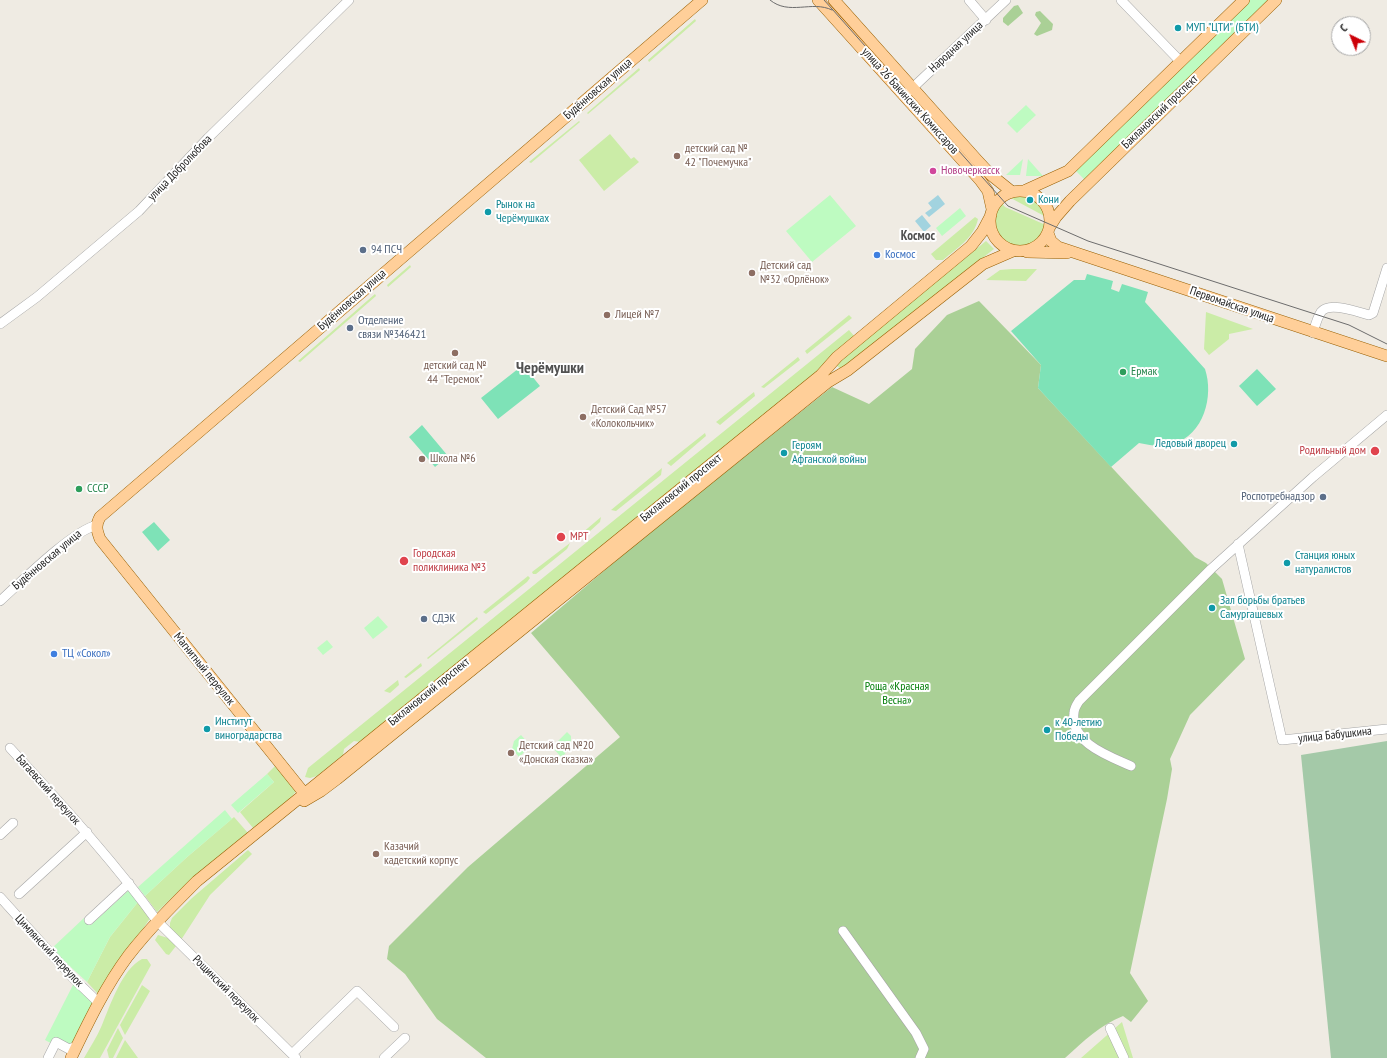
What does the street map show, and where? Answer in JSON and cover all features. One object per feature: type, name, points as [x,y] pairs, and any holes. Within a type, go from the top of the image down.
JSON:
[{"type":"main road","name":"Будённовская улица","points":[[100,539],[97,525],[100,517],[702,0]]},
{"type":"main road","name":"улица 26 Бакинских Комиссаров","points":[[818,0],[991,175],[1011,191]]},
{"type":"main road","name":"улица 26 Бакинских Комиссаров","points":[[834,0],[980,180],[988,191],[991,212]]},
{"type":"main road","name":"Баклановский проспект","points":[[1026,190],[1068,171],[1244,0]]},
{"type":"main road","name":"Баклановский проспект","points":[[1049,230],[1056,217],[1073,198],[1276,0]]},
{"type":"main road","points":[[1026,190],[1037,195],[1045,203],[1050,214],[1049,230],[1038,245],[1032,249],[1017,251],[999,242],[992,232],[991,212],[1000,197],[1011,191],[1026,190]]},
{"type":"main road","name":"Баклановский проспект","points":[[71,1058],[100,1003],[128,957],[197,881],[306,796],[809,384],[837,357],[971,246],[982,232],[991,212]]},
{"type":"main road","name":"Первомайская улица","points":[[1049,230],[1051,241],[1058,247],[1313,333],[1387,356]]},
{"type":"main road","name":"Баклановский проспект","points":[[306,796],[337,779],[816,392],[983,264],[1017,251]]},
{"type":"main road","name":"Первомайская улица","points":[[1017,251],[1078,254]]},
{"type":"main road","name":"Магнитный переулок","points":[[100,539],[306,796]]},
{"type":"main road","name":"Баклановский проспект","points":[[77,1058],[116,985],[159,923]]},
{"type":"street","name":"улица Добролюбова","points":[[0,324],[37,297],[139,211],[208,138],[350,0]]},
{"type":"street","points":[[969,0],[986,20]]},
{"type":"street","name":"Народная улица","points":[[909,91],[1006,0]]},
{"type":"street","points":[[1121,0],[1180,61]]},
{"type":"street","points":[[1313,333],[1321,312],[1325,308],[1338,307],[1369,315],[1373,313],[1387,268]]},
{"type":"street","points":[[831,364],[840,375]]},
{"type":"street","points":[[1131,766],[1111,757],[1081,738],[1077,730],[1074,712],[1078,701],[1209,566],[1238,544],[1313,477],[1387,415]]},
{"type":"street","name":"Будённовская улица","points":[[0,600],[82,531],[97,525]]},
{"type":"street","name":"улица Бабушкина","points":[[1238,544],[1282,740],[1387,729]]},
{"type":"street","name":"Багаевский переулок","points":[[10,748],[86,832],[129,883],[159,923]]},
{"type":"street","points":[[0,836],[13,823]]},
{"type":"street","name":"Багаевский переулок","points":[[19,894],[86,832]]},
{"type":"street","points":[[89,920],[129,883]]},
{"type":"street","name":"Цимлянский переулок","points":[[0,897],[74,979],[100,1003]]},
{"type":"street","name":"Рощинский переулок","points":[[159,923],[294,1056],[357,991],[394,1027]]},
{"type":"street","points":[[843,931],[916,1033],[924,1049],[920,1058]]},
{"type":"street","points":[[1110,1028],[1124,1058]]},
{"type":"street","points":[[384,1058],[405,1038]]},
{"type":"street","points":[[48,1058],[56,1042],[69,1049],[77,1046]]},
{"type":"green space","points":[[1248,0],[1270,0],[1085,180],[1073,168]]},
{"type":"green space","points":[[1018,5],[1023,13],[1008,26],[1003,22],[1003,18],[1014,6]]},
{"type":"green space","points":[[1040,11],[1053,24],[1052,30],[1037,36],[1034,34],[1041,23],[1035,15],[1036,12]]},
{"type":"green space","points":[[695,19],[696,21],[649,62],[648,60]]},
{"type":"green space","points":[[639,68],[640,70],[588,114],[587,113]]},
{"type":"green space","points":[[1026,105],[1036,115],[1017,133],[1007,123]]},
{"type":"green space","points":[[579,121],[580,122],[531,163],[529,162]]},
{"type":"green space","points":[[610,134],[631,159],[634,157],[639,162],[604,191],[579,160]]},
{"type":"green space","points":[[1023,159],[1020,175],[1006,175]]},
{"type":"green space","points":[[1028,159],[1043,176],[1026,176]]},
{"type":"green space","points":[[1014,193],[1027,194],[1037,198],[1044,206],[1048,218],[1007,196]]},
{"type":"green space","points":[[830,195],[856,226],[812,262],[786,231]]},
{"type":"green space","points":[[1000,201],[1005,207],[1048,226],[1039,239],[1029,246],[1018,247],[1008,244],[999,237],[994,227],[994,215]]},
{"type":"green space","points":[[960,208],[966,216],[942,236],[936,228]]},
{"type":"green space","points":[[975,217],[978,219],[976,226],[969,237],[943,260],[936,260],[931,254]]},
{"type":"green space","points":[[986,241],[994,249],[841,369],[837,366],[837,363]]},
{"type":"green space","points":[[410,265],[411,267],[388,287],[387,285]]},
{"type":"green space","points":[[1037,269],[1026,281],[986,280],[1000,270]]},
{"type":"green space","name":"Ермак","points":[[1087,274],[1113,281],[1111,289],[1119,292],[1122,284],[1148,292],[1145,302],[1205,369],[1207,380],[1207,402],[1204,413],[1192,432],[1184,439],[1165,446],[1139,443],[1111,467],[1038,388],[1041,365],[1011,331],[1074,280],[1085,280]]},
{"type":"green space","points":[[375,294],[376,296],[300,362],[298,361]]},
{"type":"green space","name":"Роща «Красная Весна»","points":[[979,301],[1041,365],[1038,388],[1195,557],[1206,563],[1222,579],[1245,659],[1190,715],[1170,759],[1172,769],[1167,799],[1130,973],[1148,1001],[1131,1022],[1123,1016],[1107,1024],[1092,1034],[1065,1058],[486,1058],[437,1019],[405,974],[387,959],[389,946],[468,867],[620,737],[531,633],[638,542],[832,387],[869,404],[912,369],[915,349],[947,315]]},
{"type":"green space","points":[[1206,312],[1253,329],[1229,334],[1229,339],[1209,355],[1204,349]]},
{"type":"green space","points":[[849,315],[852,318],[807,354],[805,351]]},
{"type":"green space","points":[[849,330],[855,337],[820,370],[360,742],[354,741],[344,749],[343,755],[317,776],[310,778],[305,777],[308,768]]},
{"type":"green space","points":[[798,357],[800,360],[764,388],[761,387]]},
{"type":"green space","points":[[523,365],[540,386],[498,419],[481,398]]},
{"type":"green space","points":[[1257,369],[1276,389],[1257,406],[1239,386]]},
{"type":"green space","points":[[754,392],[755,396],[720,425],[716,422]]},
{"type":"green space","points":[[422,425],[448,456],[435,467],[409,437]]},
{"type":"green space","points":[[705,433],[706,436],[671,466],[667,463]]},
{"type":"green space","points":[[662,468],[661,475],[616,511],[611,510]]},
{"type":"green space","points":[[601,517],[600,522],[580,540],[575,539]]},
{"type":"green space","points":[[154,522],[170,540],[158,551],[142,532]]},
{"type":"green space","points":[[570,543],[567,549],[536,574],[533,574],[532,572]]},
{"type":"green space","points":[[528,576],[530,578],[527,582],[486,614],[483,612]]},
{"type":"green space","points":[[378,616],[388,627],[373,639],[364,628]]},
{"type":"green space","points":[[477,617],[478,619],[428,659],[427,658]]},
{"type":"green space","points":[[327,640],[333,647],[323,655],[317,648]]},
{"type":"green space","points":[[421,663],[422,666],[406,678],[404,677]]},
{"type":"green space","points":[[398,680],[399,685],[390,693],[384,691]]},
{"type":"green space","points":[[567,732],[571,736],[571,745],[562,758],[552,747]]},
{"type":"green space","points":[[521,735],[531,746],[519,757],[512,749],[514,741]]},
{"type":"green space","points":[[1387,741],[1387,1058],[1331,1058],[1301,755]]},
{"type":"green space","points":[[276,765],[296,791],[291,798],[253,828],[240,812],[274,782],[267,774]]},
{"type":"green space","points":[[267,774],[274,782],[238,813],[231,805]]},
{"type":"green space","points":[[225,810],[232,819],[186,858],[145,896],[138,887]]},
{"type":"green space","points":[[234,817],[248,833],[188,882],[157,912],[145,896],[186,858]]},
{"type":"green space","points":[[248,850],[252,854],[210,895],[181,940],[170,929],[172,918],[192,898]]},
{"type":"green space","points":[[129,890],[138,902],[110,937],[87,982],[51,949],[84,918],[91,925]]},
{"type":"green space","points":[[138,902],[151,917],[98,994],[87,982],[110,937]]},
{"type":"green space","points":[[158,935],[168,938],[176,946],[169,955],[166,954],[155,940]]},
{"type":"green space","points":[[142,959],[147,959],[151,965],[100,1058],[84,1058],[96,1038],[123,979],[128,971]]},
{"type":"green space","points":[[74,983],[93,1003],[69,1053],[45,1040]]},
{"type":"green space","points":[[142,985],[150,991],[125,1035],[120,1025]]},
{"type":"green space","points":[[1122,1022],[1133,1058],[1081,1058]]},
{"type":"green space","points":[[118,1028],[123,1038],[113,1058],[109,1058],[107,1050]]},
{"type":"green space","points":[[125,1040],[138,1058],[116,1058]]},
{"type":"water","points":[[938,195],[945,204],[929,217],[925,213],[932,208],[928,203]]},
{"type":"water","points":[[922,215],[931,226],[924,232],[915,221]]},
{"type":"tram line","points":[[770,0],[777,5],[785,7],[793,8],[817,6],[832,10]]},
{"type":"tram line","points":[[824,0],[1008,206],[1088,241],[1349,325],[1387,344]]},
{"type":"place","name":"МУП \"ЦТИ\" (БТИ)","points":[[1178,28]]},
{"type":"place","name":"детский сад № 42 \"Почемучка\"","points":[[677,156]]},
{"type":"place","name":"Новочеркасск","points":[[933,171]]},
{"type":"place","name":"Кони","points":[[1030,200]]},
{"type":"place","name":"Рынок на Черёмушках","points":[[488,212]]},
{"type":"place","name":"94 ПСЧ","points":[[363,250]]},
{"type":"place","name":"Космос","points":[[877,255]]},
{"type":"place","name":"Детский сад №32 «Орлёнок»","points":[[752,273]]},
{"type":"place","name":"Лицей №7","points":[[607,315]]},
{"type":"place","name":"Отделение связи №346421","points":[[350,328]]},
{"type":"place","name":"детский сад № 44 \"Теремок\"","points":[[455,353]]},
{"type":"place","name":"Ермак","points":[[1123,372]]},
{"type":"place","name":"Детский Сад №57 «Колокольчик»","points":[[583,417]]},
{"type":"place","name":"Ледовый дворец","points":[[1234,444]]},
{"type":"place","name":"Родильный дом","points":[[1375,451]]},
{"type":"place","name":"Героям Афганской войны","points":[[784,453]]},
{"type":"place","name":"Школа №6","points":[[422,459]]},
{"type":"place","name":"СССР","points":[[79,489]]},
{"type":"place","name":"Роспотребнадзор","points":[[1323,497]]},
{"type":"place","name":"МРТ","points":[[561,537]]},
{"type":"place","name":"Городская поликлиника №3","points":[[404,561]]},
{"type":"place","name":"Станция юных натуралистов","points":[[1287,563]]},
{"type":"place","name":"Зал борьбы братьев Самургашевых","points":[[1212,608]]},
{"type":"place","name":"СДЭК","points":[[424,619]]},
{"type":"place","name":"ТЦ «Сокол»","points":[[54,654]]},
{"type":"place","name":"Институт виноградарства","points":[[207,729]]},
{"type":"place","name":"к 40-летию Победы","points":[[1047,730]]},
{"type":"place","name":"Детский сад №20 «Донская сказка»","points":[[511,753]]},
{"type":"place","name":"Казачий кадетский корпус","points":[[376,854]]},
{"type":"district","name":"Космос","points":[[918,236]]},
{"type":"district","name":"Черёмушки","points":[[550,368]]}]
